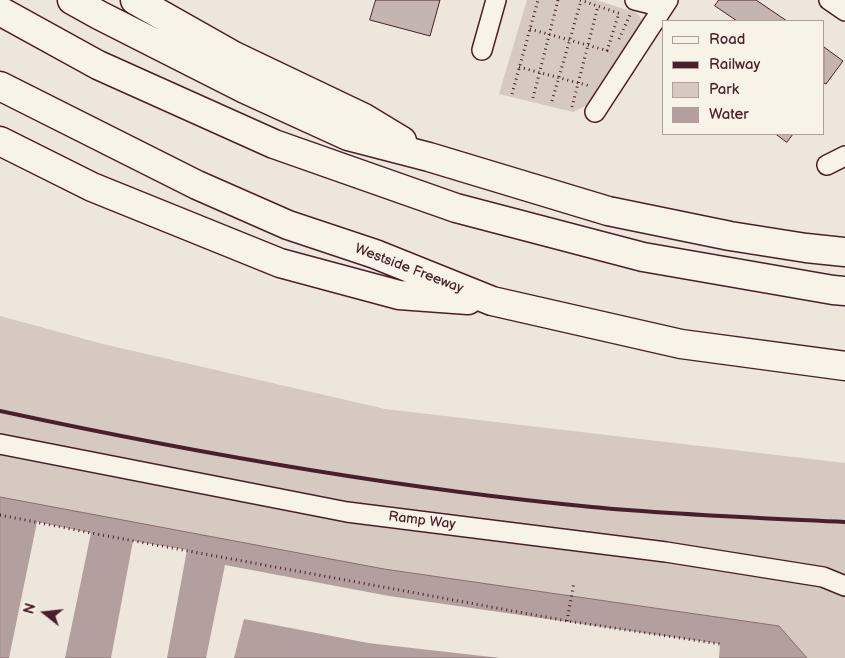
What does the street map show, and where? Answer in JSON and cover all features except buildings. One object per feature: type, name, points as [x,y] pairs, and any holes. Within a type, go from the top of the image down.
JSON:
[{"type":"highway","points":[[72,0],[244,89],[348,136],[429,157],[608,211],[730,236],[845,252]]},
{"type":"highway","points":[[135,0],[234,56],[364,118],[429,157]]},
{"type":"highway","points":[[0,11],[98,65],[274,144],[456,208],[643,257],[845,291]]},
{"type":"highway","name":"Westside Freeway","points":[[0,86],[197,186],[288,224],[375,254],[492,301],[681,344],[845,366]]},
{"type":"highway","points":[[0,141],[92,188],[280,263],[399,295],[492,301]]},
{"type":"street","points":[[482,50],[496,0]]},
{"type":"street","points":[[829,0],[845,12]]},
{"type":"street","points":[[632,10],[665,4]]},
{"type":"street","points":[[595,112],[665,4]]},
{"type":"street","points":[[827,165],[845,156]]},
{"type":"street","name":"Ramp Way","points":[[0,444],[347,512],[666,552],[823,577],[845,586]]},
{"type":"path","points":[[512,94],[538,0]]},
{"type":"path","points":[[532,98],[558,0]]},
{"type":"path","points":[[552,101],[580,0],[619,13],[632,10]]},
{"type":"path","points":[[572,107],[598,6]]},
{"type":"path","points":[[616,43],[632,10]]},
{"type":"path","points":[[608,51],[619,13]]},
{"type":"path","points":[[530,29],[612,52]]},
{"type":"path","points":[[519,67],[591,86]]},
{"type":"path","points":[[0,515],[567,621],[720,644]]},
{"type":"path","points":[[567,621],[574,582]]},
{"type":"green space","points":[[527,0],[596,0],[637,13],[646,26],[592,103],[573,112],[499,94]]},
{"type":"green space","points":[[0,316],[103,344],[385,409],[845,463],[845,658],[807,658],[779,626],[384,569],[0,497]]},
{"type":"water","points":[[0,497],[384,569],[779,626],[807,658],[0,658]]},
{"type":"pier","points":[[37,522],[91,533],[65,658],[9,658]]},
{"type":"pier","points":[[133,541],[187,550],[167,658],[111,658]]},
{"type":"pier","points":[[225,565],[389,596],[720,644],[719,658],[500,658],[368,643],[244,619],[234,658],[206,658]]},
{"type":"railway","points":[[0,411],[221,455],[443,490],[624,510],[845,522]]}]
